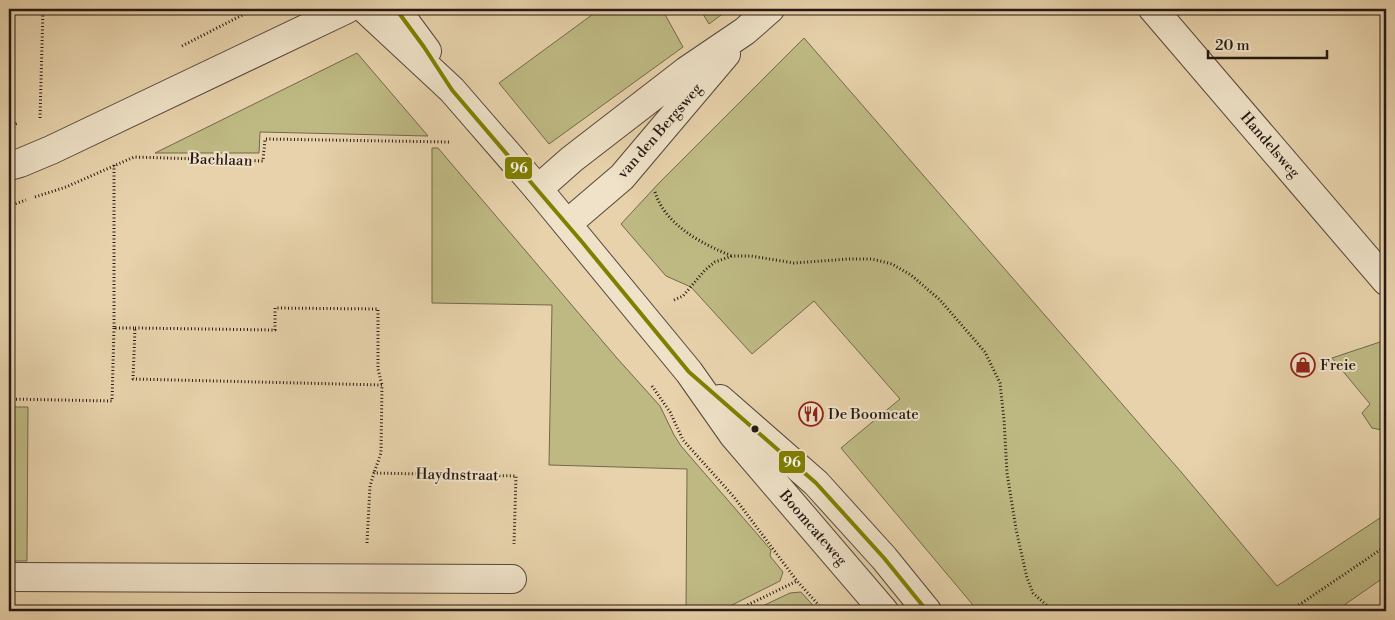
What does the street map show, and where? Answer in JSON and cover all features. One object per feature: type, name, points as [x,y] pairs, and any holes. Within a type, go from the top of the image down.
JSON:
[{"type":"street","points":[[9,166],[51,150],[347,9]]},
{"type":"street","name":"Boomcateweg","points":[[364,9],[452,90],[538,189],[689,372],[734,436],[884,611]]},
{"type":"street","name":"Boomcateweg","points":[[396,9],[452,90]]},
{"type":"street","name":"van den Bergsweg","points":[[538,189],[572,159],[678,76],[745,31],[770,9]]},
{"type":"street","name":"Handelsweg","points":[[1154,9],[1386,281]]},
{"type":"street","name":"van den Bergsweg","points":[[567,224],[622,177],[745,31]]},
{"type":"street","name":"Boomcateweg","points":[[689,372],[816,483],[884,558],[927,611]]},
{"type":"street","points":[[9,577],[512,579]]},
{"type":"path","points":[[43,9],[39,117],[51,150]]},
{"type":"path","name":"Bachlaan","points":[[9,206],[66,187],[134,157],[263,162],[265,139],[452,142]]},
{"type":"path","points":[[652,142],[648,169],[656,197],[676,224],[705,245],[732,256]]},
{"type":"path","points":[[9,400],[112,401],[114,165]]},
{"type":"path","points":[[642,314],[683,296],[704,270],[715,262],[732,256],[751,256],[794,263],[848,259],[872,260],[892,264],[911,275],[940,300],[966,328],[985,352],[1000,383],[1008,473],[1016,529],[1026,578],[1033,593],[1053,611]]},
{"type":"path","points":[[114,328],[275,330],[275,308],[378,309],[378,369],[382,385],[381,453],[370,486],[366,579]]},
{"type":"path","points":[[135,328],[133,379],[382,385]]},
{"type":"path","points":[[650,383],[670,412],[683,440],[734,497],[797,581],[824,611]]},
{"type":"path","name":"Haydnstraat","points":[[374,473],[516,476],[512,579]]},
{"type":"path","points":[[1290,611],[1386,546]]},
{"type":"path","points":[[735,611],[797,581]]},
{"type":"shaded area","points":[[600,9],[662,9],[683,47],[549,144],[499,83]]},
{"type":"shaded area","points":[[700,9],[729,9],[709,24]]},
{"type":"shaded area","points":[[804,38],[1182,473],[1277,586],[1386,514],[1386,576],[1338,611],[978,611],[841,448],[900,399],[814,301],[752,354],[691,287],[666,276],[621,224],[659,183]]},
{"type":"shaded area","points":[[357,53],[428,136],[260,132],[259,153],[155,153]]},
{"type":"shaded area","points":[[432,148],[438,148],[660,406],[681,446],[771,550],[770,556],[783,572],[780,581],[720,611],[686,611],[687,469],[549,465],[552,305],[432,303]]},
{"type":"shaded area","points":[[1386,340],[1386,431],[1372,428],[1362,413],[1370,404],[1332,358]]},
{"type":"shaded area","points":[[9,407],[28,407],[27,561],[9,561]]},
{"type":"shaded area","points":[[801,592],[818,611],[752,611],[790,593]]},
{"type":"transit line","name":"96","points":[[396,9],[452,90],[582,242],[689,372],[816,483],[884,558],[927,611]]},
{"type":"place","name":"Freie","points":[[1303,365]]},
{"type":"place","name":"De Boomcate","points":[[811,414]]}]
